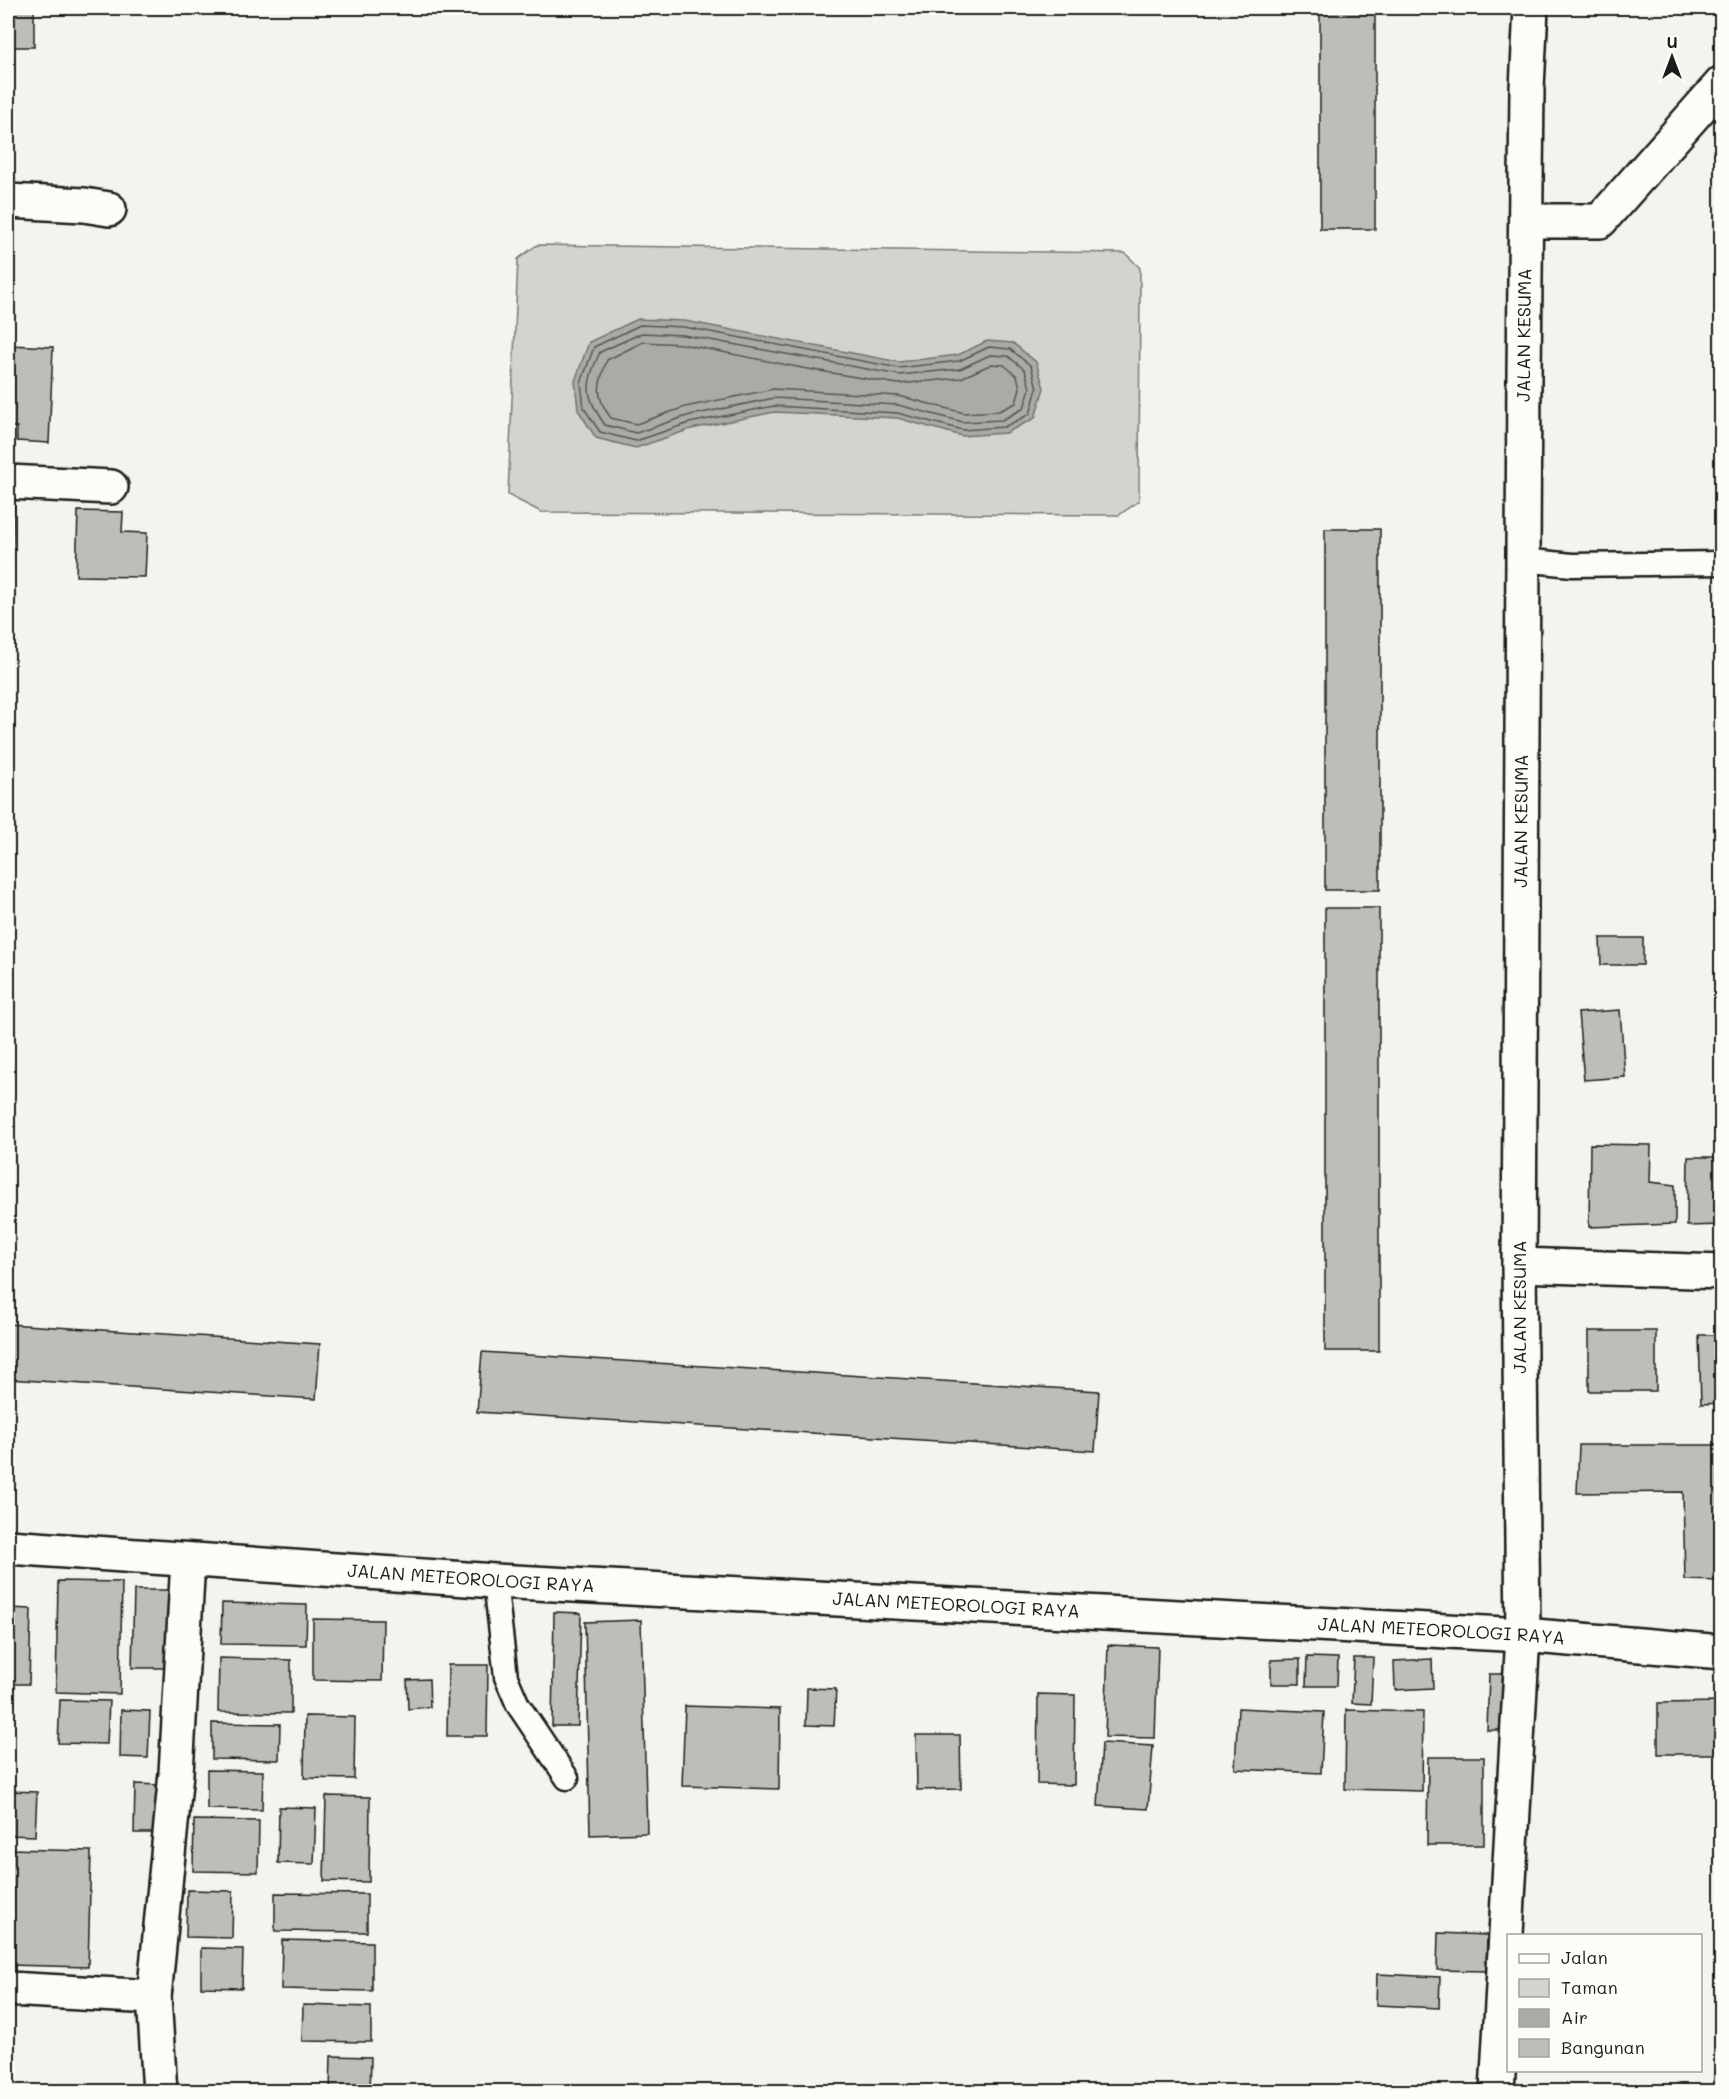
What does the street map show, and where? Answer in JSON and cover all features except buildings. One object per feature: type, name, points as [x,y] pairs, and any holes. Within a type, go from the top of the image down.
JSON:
[{"type":"street","name":"JALAN KESUMA","points":[[1497,2091],[1523,1635],[1519,1265],[1527,88],[1531,8]]},
{"type":"street","points":[[1526,221],[1600,221],[1722,83]]},
{"type":"street","points":[[8,201],[84,205],[109,209]]},
{"type":"street","points":[[8,482],[111,487]]},
{"type":"street","points":[[1519,1265],[1722,1272]]},
{"type":"street","name":"JALAN METEOROLOGI RAYA","points":[[8,1547],[495,1581],[1523,1635],[1722,1652]]},
{"type":"street","points":[[160,2091],[154,1997],[176,1773],[188,1560]]},
{"type":"street","points":[[8,1989],[154,1997]]},
{"type":"lane","points":[[1523,560],[1572,565],[1722,564]]},
{"type":"lane","points":[[495,1581],[506,1677],[518,1705],[567,1778]]},
{"type":"green space","points":[[537,245],[1125,253],[1140,268],[1139,501],[1119,515],[541,512],[508,495],[518,259]]},
{"type":"water","points":[[638,319],[685,321],[899,362],[958,355],[987,341],[1013,343],[1036,362],[1044,388],[1035,418],[1006,433],[962,436],[897,418],[775,412],[691,429],[636,448],[596,438],[578,410],[575,381],[589,342]]}]
